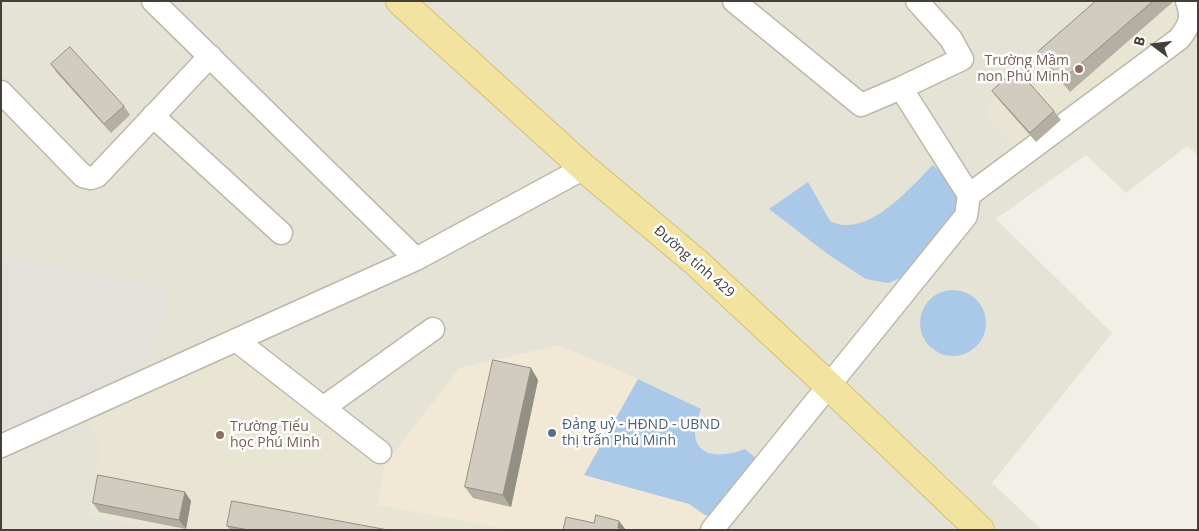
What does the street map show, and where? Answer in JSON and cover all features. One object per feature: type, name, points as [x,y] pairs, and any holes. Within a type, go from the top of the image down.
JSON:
[{"type":"main road","name":"Đường tỉnh 429","points":[[400,1],[584,168],[696,263],[828,385],[980,530]]},
{"type":"street","points":[[153,1],[416,259]]},
{"type":"street","points":[[734,1],[861,105],[902,88],[962,59],[950,39],[917,1]]},
{"type":"street","points":[[969,196],[1179,39],[1187,29],[1190,20],[1187,1]]},
{"type":"street","points":[[1,92],[83,176],[89,178],[97,176],[210,56]]},
{"type":"street","points":[[712,530],[966,216],[969,196],[902,88]]},
{"type":"street","points":[[153,116],[281,233]]},
{"type":"street","points":[[1,446],[416,259],[584,168]]},
{"type":"street","points":[[323,408],[434,329]]},
{"type":"street","points":[[236,340],[380,452]]},
{"type":"shaded area","points":[[1,1],[1198,1],[1198,155],[1187,146],[1126,193],[1086,155],[996,219],[1112,333],[992,483],[1042,530],[1,530],[1,431],[143,373],[168,289],[1,255]]},
{"type":"shaded area","name":"Trường Mầm non Phú Minh","points":[[1108,1],[1178,1],[1181,27],[1022,154],[982,112]]},
{"type":"shaded area","points":[[1,255],[169,289],[143,373],[1,431]]},
{"type":"shaded area","name":"Đảng uỷ - HĐND - UBND thị trấn Phú Minh","points":[[559,345],[632,376],[701,409],[696,426],[695,439],[701,449],[712,454],[731,454],[745,449],[710,516],[698,530],[510,530],[377,505],[385,464],[459,368]]},
{"type":"shaded area","name":"Trường Tiểu học Phú Minh","points":[[233,350],[385,464],[378,505],[510,530],[167,530],[88,516],[100,449],[87,421]]},
{"type":"water","points":[[933,165],[962,194],[961,208],[903,277],[888,283],[866,279],[829,255],[769,209],[808,182],[830,221],[843,225],[857,224],[893,204]]},
{"type":"water","points":[[953,290],[966,293],[976,300],[983,310],[986,323],[983,336],[976,346],[966,353],[953,356],[940,353],[930,346],[923,336],[920,323],[923,310],[930,300],[940,293]]},
{"type":"water","points":[[638,379],[701,409],[696,424],[695,436],[699,446],[704,451],[724,454],[745,449],[758,460],[710,516],[705,515],[689,504],[584,475]]},
{"type":"building","points":[[1096,1],[1153,1],[1062,80],[1038,52]]},
{"type":"building","points":[[70,47],[124,106],[104,124],[51,64]]},
{"type":"building","points":[[1017,69],[1054,111],[1030,133],[992,91]]},
{"type":"building","points":[[493,360],[531,368],[503,495],[465,487]]},
{"type":"building","points":[[98,475],[185,492],[179,520],[93,503]]},
{"type":"building","points":[[232,501],[388,530],[249,530],[227,526]]},
{"type":"building","points":[[596,515],[619,521],[618,528],[624,530],[563,530],[566,517],[594,523]]},
{"type":"place","name":"Trường Mầm non Phú Minh","points":[[1079,69]]},
{"type":"place","name":"Đảng uỷ - HĐND - UBND thị trấn Phú Minh","points":[[552,433]]},
{"type":"place","name":"Trường Tiểu học Phú Minh","points":[[220,435]]}]
